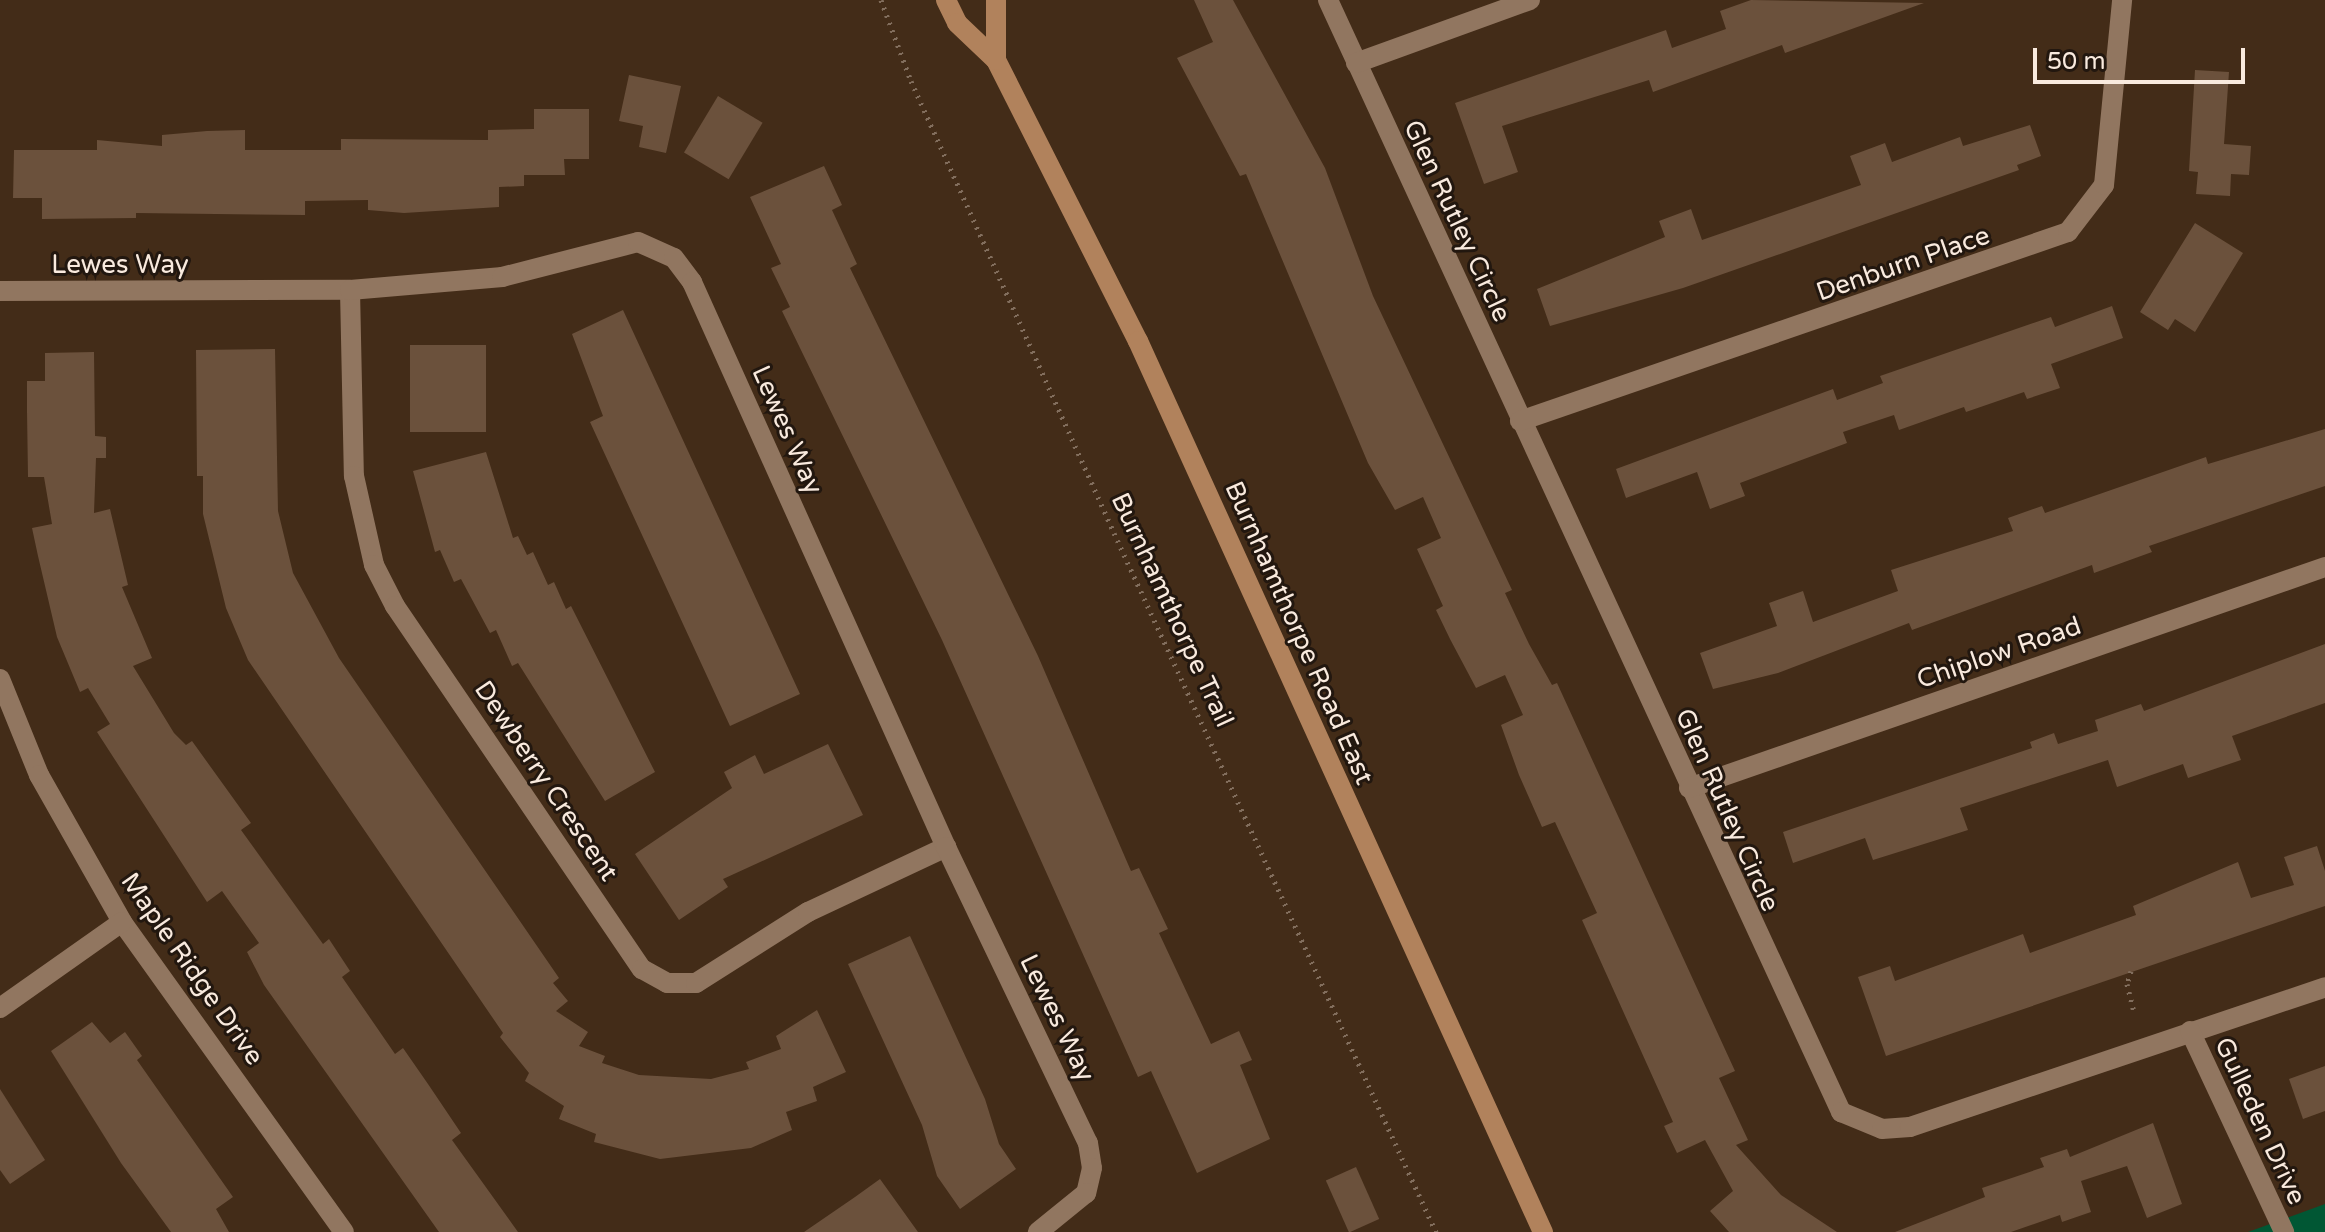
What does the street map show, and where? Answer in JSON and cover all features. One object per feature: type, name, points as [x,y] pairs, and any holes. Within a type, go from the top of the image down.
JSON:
[{"type":"main road","name":"Burnhamthorpe Road East","points":[[946,0],[957,23],[996,60],[1138,341],[1543,1232]]},
{"type":"main road","name":"Burnhamthorpe Road East","points":[[996,0],[996,60]]},
{"type":"street","name":"Glen Rutley Circle","points":[[1328,0],[1832,1102],[1859,1123],[1910,1127],[2325,987]]},
{"type":"street","points":[[1356,63],[1530,0]]},
{"type":"street","name":"Denburn Place","points":[[1520,421],[2068,232],[2104,185],[2122,0]]},
{"type":"street","name":"Lewes Way","points":[[0,291],[350,290],[502,277],[638,242],[680,263],[946,847],[1092,1156],[1086,1193],[1038,1232]]},
{"type":"street","name":"Dewberry Crescent","points":[[350,290],[354,476],[374,565],[395,606],[642,969],[667,983],[696,983],[808,912],[946,847]]},
{"type":"street","name":"Chiplow Road","points":[[1689,788],[2325,567]]},
{"type":"street","name":"Maple Ridge Drive","points":[[0,679],[39,775],[122,922],[344,1232]]},
{"type":"street","points":[[0,1008],[122,922]]},
{"type":"street","name":"Gulleden Drive","points":[[2190,1031],[2284,1232]]},
{"type":"path","name":"Burnhamthorpe Trail","points":[[881,0],[911,81],[1094,489],[1436,1232]]},
{"type":"path","points":[[2131,971],[2127,984],[2134,1012]]},
{"type":"green space","points":[[2325,1204],[2325,1232],[2248,1232]]},
{"type":"building","points":[[1194,0],[1233,0],[1325,168],[1373,296],[1512,590],[1505,593],[1552,685],[1557,683],[1735,1071],[1719,1078],[1748,1140],[1736,1145],[1781,1195],[1837,1232],[1729,1232],[1710,1211],[1733,1191],[1705,1140],[1677,1153],[1664,1126],[1673,1122],[1582,920],[1597,913],[1555,822],[1542,827],[1501,725],[1523,715],[1505,675],[1476,688],[1436,610],[1443,606],[1417,549],[1441,538],[1423,497],[1395,510],[1368,463],[1246,174],[1240,176],[1177,58],[1213,42]]},
{"type":"building","points":[[1751,0],[1924,3],[1785,53],[1782,45],[1653,92],[1649,80],[1502,126],[1518,172],[1484,184],[1455,103],[1666,30],[1672,48],[1726,29],[1720,11]]},
{"type":"building","points":[[2195,70],[2229,72],[2224,144],[2251,146],[2249,175],[2231,174],[2230,196],[2196,194],[2198,172],[2189,171]]},
{"type":"building","points":[[629,75],[681,86],[666,153],[639,147],[643,126],[619,121]]},
{"type":"building","points":[[718,96],[763,123],[729,179],[684,153]]},
{"type":"building","points":[[534,109],[589,109],[589,159],[564,159],[565,175],[524,175],[524,186],[499,187],[499,207],[404,213],[368,210],[368,200],[305,201],[305,215],[136,213],[136,218],[42,219],[42,198],[13,198],[14,150],[97,150],[97,140],[162,146],[162,135],[245,130],[245,150],[341,150],[341,139],[488,140],[488,130],[534,129]]},
{"type":"building","points":[[2030,125],[2041,156],[2017,165],[2019,170],[1683,288],[1550,326],[1537,289],[1665,237],[1659,221],[1691,209],[1702,240],[1861,185],[1850,156],[1885,143],[1892,162],[1960,137],[1963,146]]},
{"type":"building","points":[[824,166],[842,205],[832,210],[857,264],[850,268],[1038,656],[1131,871],[1139,868],[1168,929],[1159,933],[1211,1044],[1239,1031],[1252,1060],[1240,1065],[1270,1139],[1197,1173],[1151,1071],[1138,1077],[942,640],[782,311],[790,307],[771,268],[781,264],[750,197]]},
{"type":"building","points":[[2195,223],[2243,253],[2195,332],[2175,319],[2168,330],[2140,312]]},
{"type":"building","points":[[2112,306],[2123,338],[2051,364],[2060,388],[2027,399],[2024,392],[1966,412],[1964,407],[1899,430],[1894,415],[1843,432],[1847,443],[1740,483],[1745,496],[1710,509],[1697,472],[1626,498],[1616,469],[1833,389],[1837,400],[1883,383],[1880,376],[2051,317],[2055,327]]},
{"type":"building","points":[[623,310],[800,694],[730,726],[590,422],[603,416],[572,334]]},
{"type":"building","points":[[410,345],[486,345],[486,432],[410,432]]},
{"type":"building","points":[[275,349],[278,511],[293,573],[339,658],[559,978],[553,983],[568,1001],[556,1011],[588,1032],[579,1046],[605,1056],[602,1063],[639,1075],[711,1079],[749,1069],[746,1062],[781,1049],[776,1036],[817,1010],[846,1072],[813,1087],[817,1101],[786,1112],[792,1130],[751,1148],[660,1159],[594,1142],[596,1134],[559,1119],[564,1106],[525,1081],[529,1073],[500,1037],[503,1033],[248,660],[226,608],[203,514],[203,476],[197,476],[196,350]]},
{"type":"building","points":[[94,352],[95,436],[106,437],[106,458],[96,458],[94,513],[110,509],[128,585],[122,587],[152,658],[133,666],[174,733],[186,745],[192,741],[251,823],[241,830],[323,944],[329,939],[350,971],[342,977],[395,1054],[403,1048],[428,1084],[461,1133],[452,1140],[518,1232],[439,1232],[264,985],[247,952],[259,943],[222,891],[207,902],[97,732],[110,724],[88,688],[80,692],[57,637],[38,556],[32,528],[52,524],[44,477],[28,477],[27,411],[27,381],[45,381],[45,353]]},
{"type":"building","points":[[2325,429],[2325,486],[2149,546],[2152,552],[2094,573],[2092,565],[1912,630],[1909,623],[1778,673],[1713,689],[1700,653],[1777,626],[1769,603],[1803,591],[1813,622],[1898,591],[1891,570],[2013,531],[2008,518],[2042,506],[2045,513],[2206,457],[2208,464]]},
{"type":"building","points":[[486,452],[513,538],[518,536],[527,555],[533,552],[548,585],[554,582],[566,609],[571,606],[655,772],[605,801],[518,663],[512,666],[496,630],[490,633],[461,579],[454,582],[440,550],[435,552],[413,471]]},
{"type":"building","points":[[2325,644],[2325,703],[2232,736],[2241,760],[2188,778],[2183,764],[2117,787],[2108,760],[1960,808],[1968,830],[1873,860],[1865,838],[1793,863],[1783,832],[2032,748],[2030,742],[2054,733],[2058,744],[2098,731],[2095,720],[2141,704],[2144,711]]},
{"type":"building","points":[[828,744],[863,815],[723,879],[728,887],[679,920],[635,854],[732,788],[724,772],[755,755],[764,774]]},
{"type":"building","points":[[2317,846],[2325,871],[2325,906],[1886,1056],[1858,977],[1890,966],[1895,981],[2023,934],[2030,953],[2136,915],[2133,906],[2238,862],[2251,898],[2294,885],[2284,857]]},
{"type":"building","points":[[910,936],[985,1099],[999,1144],[1016,1169],[960,1209],[937,1176],[922,1125],[848,964]]},
{"type":"building","points":[[92,1022],[110,1043],[125,1032],[142,1056],[137,1060],[233,1197],[216,1209],[229,1232],[171,1232],[121,1163],[51,1051]]},
{"type":"building","points":[[2325,1066],[2325,1111],[2303,1119],[2289,1079]]},
{"type":"building","points":[[0,1089],[45,1160],[10,1184],[0,1170]]},
{"type":"building","points":[[2153,1123],[2182,1204],[2147,1218],[2127,1166],[2081,1181],[2091,1212],[2062,1222],[2060,1215],[2011,1232],[1895,1232],[1985,1197],[1982,1188],[2044,1167],[2040,1158],[2067,1149],[2070,1157]]},
{"type":"building","points":[[1356,1167],[1379,1219],[1349,1232],[1326,1180]]},
{"type":"building","points":[[880,1179],[918,1232],[804,1232],[855,1197]]}]
